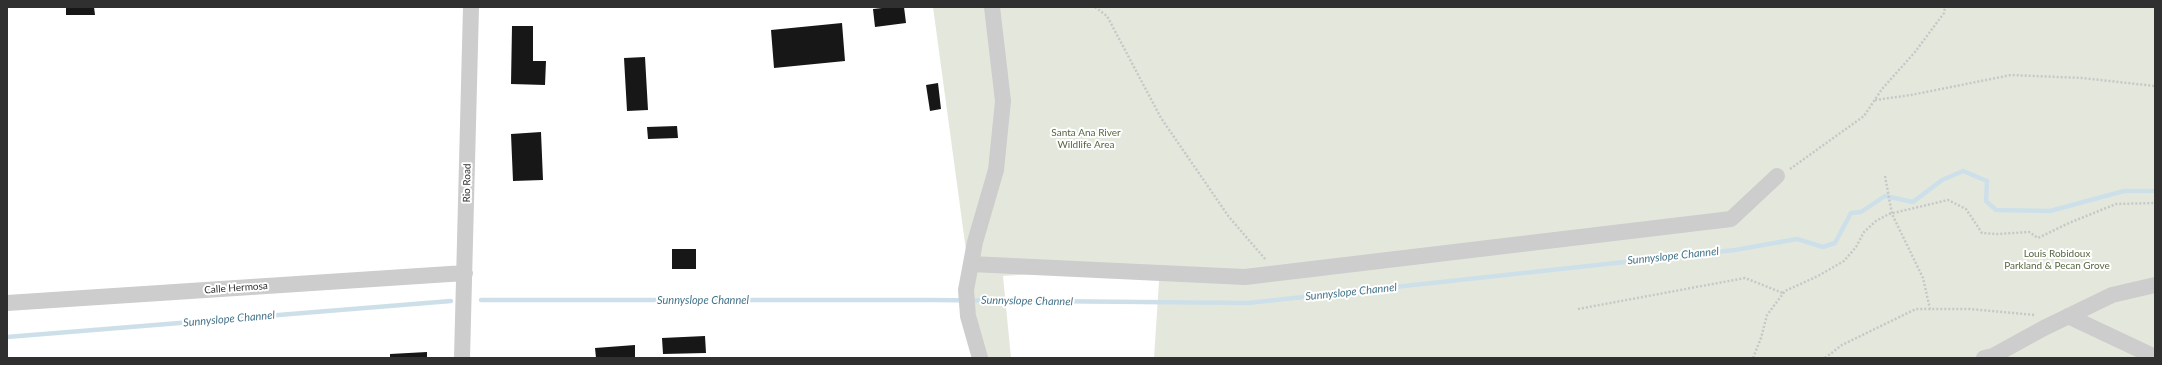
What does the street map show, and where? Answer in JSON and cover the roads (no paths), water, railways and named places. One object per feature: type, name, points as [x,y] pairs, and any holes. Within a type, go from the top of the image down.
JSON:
[{"type":"street","name":"Rio Road","points":[[462,358],[471,7]]},
{"type":"street","points":[[980,358],[968,316],[966,290],[971,264],[996,170],[1003,100],[992,7]]},
{"type":"street","points":[[971,264],[1245,277],[1731,219],[1778,176]]},
{"type":"street","name":"Calle Hermosa","points":[[7,303],[465,273]]},
{"type":"street","points":[[1984,358],[1993,356],[2068,316],[2112,295],[2155,285]]},
{"type":"street","points":[[2068,316],[2155,357]]},
{"type":"waterway","name":"Sunnyslope Channel","points":[[481,300],[931,300],[1248,303],[1735,250],[1797,239],[1823,247],[1835,243],[1851,213],[1861,212],[1885,196],[1913,202],[1942,180],[1963,171],[1987,181],[1986,201],[1996,210],[2050,211],[2124,191],[2155,191]]},
{"type":"waterway","name":"Sunnyslope Channel","points":[[7,337],[451,301]]},
{"type":"park label","name":"Santa Ana River Wildlife Area","points":[[1086,138]]},
{"type":"park label","name":"Louis Robidoux Parkland & Pecan Grove","points":[[2057,260]]}]
